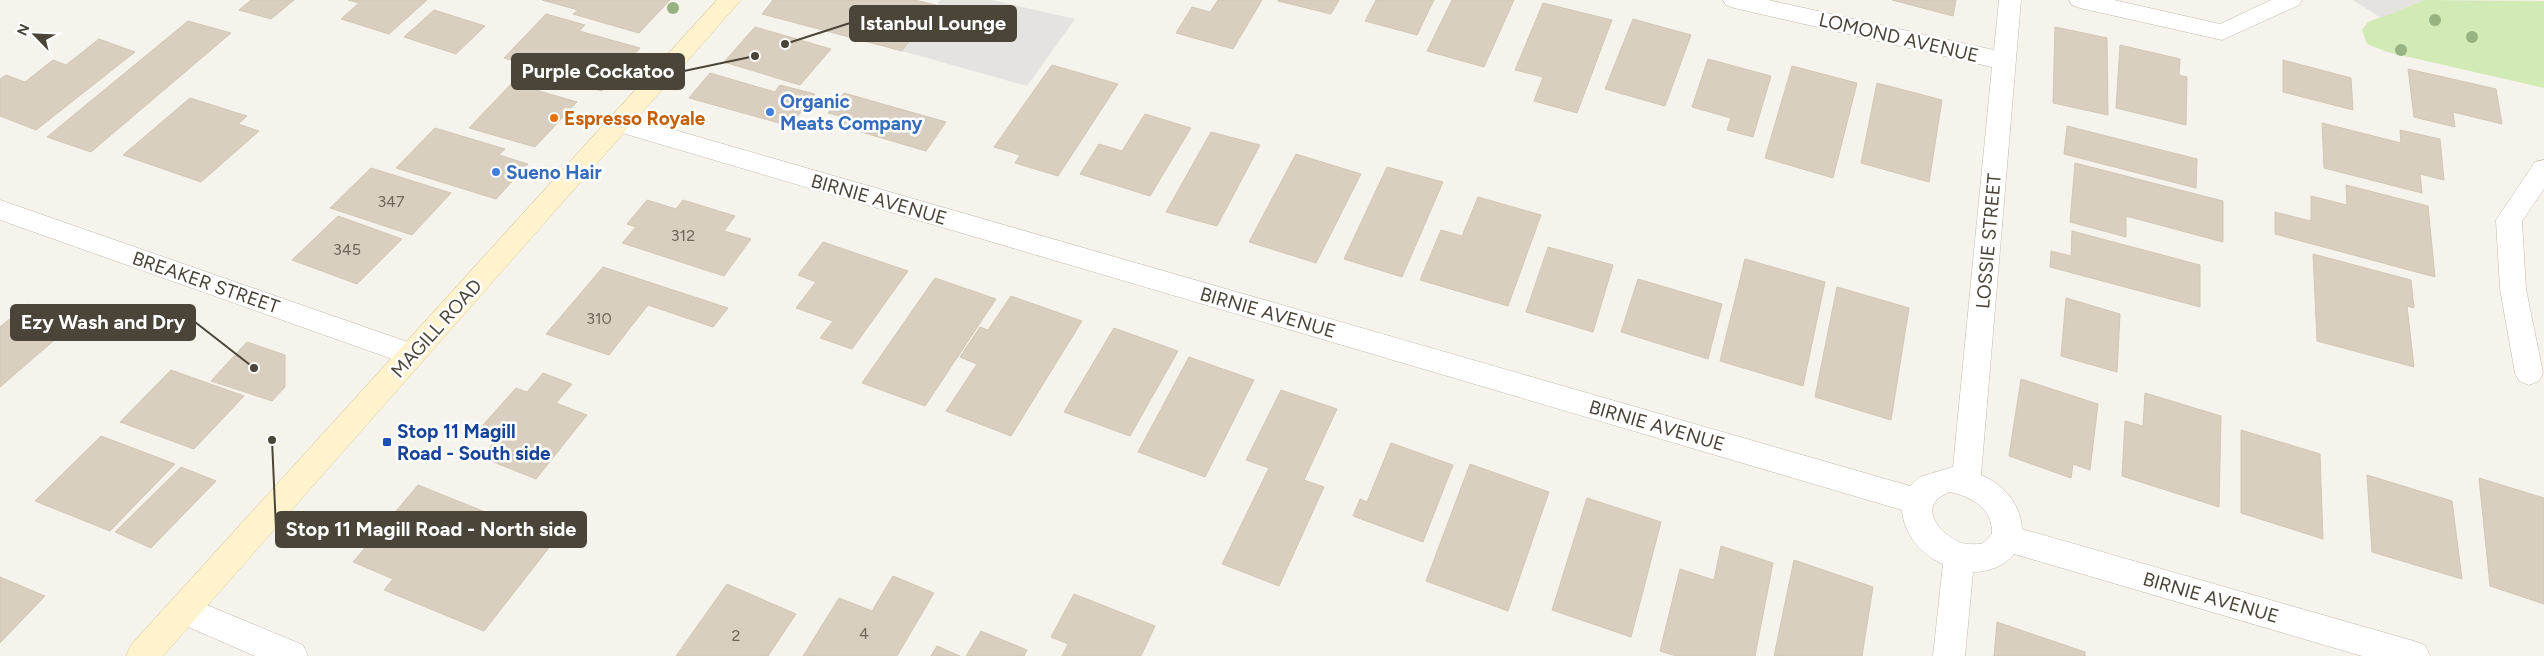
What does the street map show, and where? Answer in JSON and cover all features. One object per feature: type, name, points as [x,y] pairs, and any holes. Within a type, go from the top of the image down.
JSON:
[{"type":"main road","name":"MAGILL ROAD","points":[[142,656],[730,0]]},
{"type":"street","name":"LOMOND AVENUE","points":[[1734,0],[2004,61]]},
{"type":"street","name":"LOSSIE STREET","points":[[1966,482],[2010,0]]},
{"type":"street","points":[[2080,0],[2222,32],[2291,0]]},
{"type":"street","name":"BIRNIE AVENUE","points":[[619,123],[1917,501]]},
{"type":"street","points":[[2529,373],[2513,289],[2509,220],[2544,169]]},
{"type":"street","name":"BREAKER STREET","points":[[0,210],[412,355]]},
{"type":"street","points":[[1950,480],[1966,482],[1994,499],[2003,511],[2008,525],[2007,538],[2001,549],[1990,556],[1975,560],[1959,557],[1943,550],[1921,528],[1916,514],[1917,501],[1922,490],[1935,482],[1950,480]]},
{"type":"street","name":"BIRNIE AVENUE","points":[[2007,538],[2414,656]]},
{"type":"street","points":[[1949,656],[1959,557]]},
{"type":"street","points":[[183,610],[292,656]]},
{"type":"green space","points":[[2424,0],[2544,1],[2544,88],[2387,52],[2367,44],[2362,30],[2368,22]]},
{"type":"shaded area","points":[[940,0],[992,0],[1075,19],[1027,86],[902,51]]},
{"type":"shaded area","points":[[2353,0],[2424,0],[2381,18]]},
{"type":"building","points":[[251,0],[294,0],[271,19],[239,10]]},
{"type":"building","points":[[348,0],[427,0],[389,34],[341,19],[359,3]]},
{"type":"building","points":[[542,0],[670,0],[639,33],[573,14],[578,10]]},
{"type":"building","points":[[773,0],[915,0],[936,5],[902,51],[762,14]]},
{"type":"building","points":[[1218,0],[1262,0],[1233,49],[1176,33],[1192,7],[1210,12]]},
{"type":"building","points":[[1278,0],[1339,0],[1331,14],[1278,1]]},
{"type":"building","points":[[1376,0],[1434,0],[1417,35],[1365,21]]},
{"type":"building","points":[[1452,0],[1514,0],[1484,67],[1427,51]]},
{"type":"building","points":[[1892,0],[1956,0],[1953,16]]},
{"type":"building","points":[[1543,3],[1612,20],[1577,113],[1534,101],[1543,77],[1515,70]]},
{"type":"building","points":[[434,10],[485,26],[456,54],[404,37]]},
{"type":"building","points":[[546,14],[585,25],[579,31],[640,48],[602,91],[530,71],[534,66],[504,58]]},
{"type":"building","points":[[1633,19],[1691,35],[1665,106],[1605,89]]},
{"type":"building","points":[[188,21],[231,33],[91,152],[47,137]]},
{"type":"building","points":[[755,27],[831,49],[800,85],[724,62]]},
{"type":"building","points":[[2055,27],[2107,38],[2108,115],[2053,103]]},
{"type":"building","points":[[99,39],[135,52],[36,130],[0,116],[0,79],[6,75],[25,82],[53,60],[66,65]]},
{"type":"building","points":[[2120,45],[2180,59],[2179,75],[2187,77],[2186,125],[2116,108]]},
{"type":"building","points":[[1708,59],[1771,76],[1753,137],[1727,130],[1731,118],[1692,107]]},
{"type":"building","points":[[2283,60],[2351,78],[2353,110],[2283,92]]},
{"type":"building","points":[[1052,65],[1118,84],[1058,176],[1015,163],[1020,155],[994,147]]},
{"type":"building","points":[[1792,66],[1857,83],[1833,178],[1765,158]]},
{"type":"building","points":[[2408,69],[2496,89],[2502,124],[2453,112],[2455,127],[2414,117]]},
{"type":"building","name":"Organic Meats Company","points":[[710,73],[775,92],[780,85],[815,94],[790,126],[689,98]]},
{"type":"building","points":[[512,83],[577,102],[535,147],[469,128]]},
{"type":"building","points":[[1877,83],[1942,100],[1929,182],[1861,163]]},
{"type":"building","points":[[844,93],[946,122],[926,151],[841,126],[848,118],[828,113]]},
{"type":"building","points":[[190,98],[247,116],[238,124],[259,131],[201,182],[123,155]]},
{"type":"building","points":[[1145,114],[1191,128],[1150,196],[1080,174],[1099,144],[1122,151]]},
{"type":"building","points":[[2322,123],[2401,143],[2400,130],[2440,139],[2444,180],[2420,174],[2422,193],[2324,168]]},
{"type":"building","points":[[2067,126],[2197,159],[2196,188],[2064,154]]},
{"type":"building","points":[[435,128],[505,149],[499,155],[528,164],[496,199],[396,168]]},
{"type":"building","points":[[1211,132],[1260,145],[1217,226],[1166,212]]},
{"type":"building","points":[[1296,154],[1361,174],[1316,263],[1249,242]]},
{"type":"building","points":[[2075,163],[2223,201],[2223,242],[2126,216],[2126,237],[2070,222]]},
{"type":"building","points":[[1387,167],[1443,182],[1402,277],[1344,259]]},
{"type":"building","points":[[371,168],[451,193],[412,235],[330,208]]},
{"type":"building","points":[[2346,185],[2428,206],[2435,277],[2275,234],[2275,212],[2311,221],[2311,196],[2347,205]]},
{"type":"building","points":[[1478,197],[1541,215],[1508,306],[1420,280],[1441,230],[1462,236]]},
{"type":"building","points":[[647,200],[676,209],[683,200],[735,216],[724,231],[751,239],[724,276],[622,243],[636,227],[627,224]]},
{"type":"building","points":[[338,216],[402,239],[357,284],[292,260]]},
{"type":"building","points":[[2072,231],[2200,265],[2200,307],[2050,267],[2051,251],[2071,256]]},
{"type":"building","points":[[823,242],[908,271],[852,349],[820,338],[833,321],[796,308],[816,282],[798,275]]},
{"type":"building","points":[[1548,247],[1613,265],[1593,332],[1526,312]]},
{"type":"building","points":[[2313,254],[2411,280],[2414,308],[2407,306],[2414,367],[2317,341]]},
{"type":"building","points":[[1745,259],[1825,282],[1803,386],[1720,361]]},
{"type":"building","points":[[603,267],[728,308],[713,327],[648,305],[609,355],[546,334]]},
{"type":"building","points":[[935,278],[996,299],[925,406],[862,383]]},
{"type":"building","points":[[1638,279],[1722,304],[1708,359],[1621,332]]},
{"type":"building","points":[[1837,287],[1909,308],[1891,420],[1815,397]]},
{"type":"building","points":[[1011,296],[1082,321],[1011,436],[946,411],[977,364],[960,357],[980,327],[988,330]]},
{"type":"building","points":[[2066,298],[2120,314],[2117,372],[2061,356]]},
{"type":"building","points":[[28,304],[73,324],[0,387],[0,327]]},
{"type":"building","points":[[1114,328],[1178,351],[1130,436],[1064,412]]},
{"type":"building","points":[[247,342],[285,355],[285,387],[272,401],[211,381]]},
{"type":"building","points":[[1189,357],[1254,380],[1205,477],[1138,452]]},
{"type":"building","points":[[171,370],[244,396],[194,449],[120,422]]},
{"type":"building","points":[[543,373],[572,384],[556,403],[587,415],[536,479],[481,457],[502,433],[483,425],[516,388],[527,392]]},
{"type":"building","points":[[2021,379],[2098,404],[2090,470],[2073,464],[2071,478],[2009,456]]},
{"type":"building","points":[[1281,390],[1337,409],[1304,480],[1324,487],[1279,586],[1222,564],[1269,468],[1246,460]]},
{"type":"building","points":[[2145,393],[2221,416],[2219,507],[2122,476],[2125,421],[2143,426]]},
{"type":"building","points":[[2241,430],[2320,454],[2323,539],[2241,513]]},
{"type":"building","points":[[101,436],[175,464],[110,531],[35,501]]},
{"type":"building","points":[[1391,443],[1453,465],[1423,542],[1353,516],[1360,499],[1367,502]]},
{"type":"building","points":[[1470,464],[1549,492],[1508,611],[1426,581]]},
{"type":"building","points":[[181,467],[216,481],[151,548],[115,532]]},
{"type":"building","points":[[2367,475],[2452,501],[2462,579],[2372,552]]},
{"type":"building","points":[[2479,478],[2544,498],[2544,604],[2490,586]]},
{"type":"building","points":[[418,485],[555,540],[484,631],[384,590],[393,579],[353,562]]},
{"type":"building","points":[[1587,498],[1661,522],[1631,637],[1552,610]]},
{"type":"building","points":[[1721,546],[1773,563],[1755,656],[1676,656],[1660,651],[1680,569],[1714,580]]},
{"type":"building","points":[[1794,560],[1873,587],[1862,656],[1774,656]]},
{"type":"building","points":[[893,576],[934,593],[897,656],[803,656],[839,598],[872,611]]},
{"type":"building","points":[[0,577],[45,596],[0,643]]},
{"type":"building","points":[[727,584],[796,614],[768,656],[676,656]]},
{"type":"building","points":[[1074,594],[1155,626],[1141,656],[1062,656],[1068,644],[1051,637]]},
{"type":"building","points":[[1997,622],[2085,652],[2085,656],[1994,656]]},
{"type":"building","points":[[981,631],[1027,650],[1024,656],[966,656]]},
{"type":"building","points":[[937,646],[960,656],[931,656]]},
{"type":"place","name":"Istanbul Lounge","points":[[785,44]]},
{"type":"place","name":"Purple Cockatoo","points":[[755,56]]},
{"type":"place","name":"Organic Meats Company","points":[[770,112]]},
{"type":"place","name":"Espresso Royale","points":[[554,118]]},
{"type":"place","name":"Sueno Hair","points":[[496,172]]},
{"type":"place","name":"Ezy Wash and Dry","points":[[254,368]]},
{"type":"place","name":"Stop 11 Magill Road - North side","points":[[272,440]]},
{"type":"place","name":"Stop 11 Magill Road - South side","points":[[387,442]]}]
